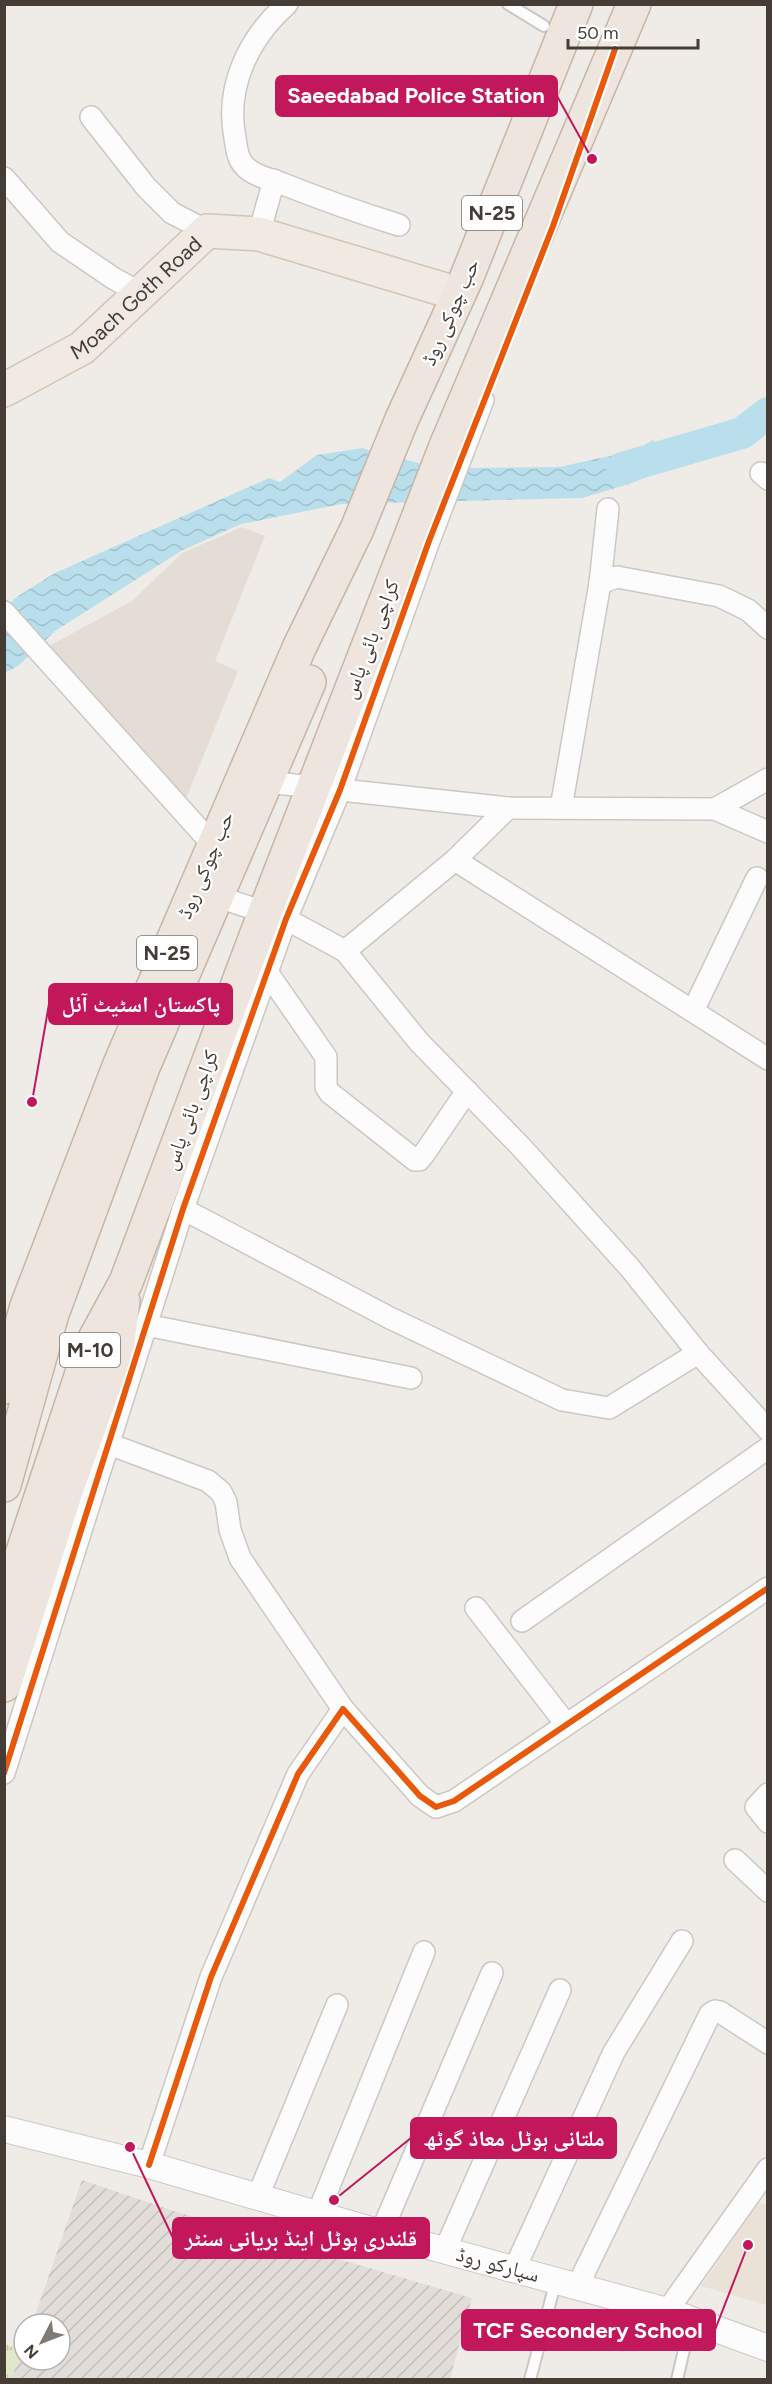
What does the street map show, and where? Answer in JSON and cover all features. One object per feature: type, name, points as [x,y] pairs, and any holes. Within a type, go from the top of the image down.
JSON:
[{"type":"highway","name":"حب چوکی روڈ","points":[[4,1387],[27,1306],[120,1064],[299,648],[360,522],[399,426],[466,279],[576,4]]},
{"type":"highway","name":"کراچی بائی پاس","points":[[4,1685],[86,1435],[91,1346],[126,1282],[276,915],[456,444],[634,4]]},
{"type":"highway","name":"حب چوکی روڈ","points":[[399,426],[442,289],[549,15]]},
{"type":"highway","points":[[4,1485],[52,1314],[143,1067],[321,655],[360,522]]},
{"type":"highway","name":"کراچی بائی پاس","points":[[4,1609],[86,1435]]},
{"type":"main road","name":"Moach Goth Road","points":[[6,386],[82,348],[207,231],[259,234],[442,289]]},
{"type":"street","points":[[287,4],[250,50],[236,78],[232,94],[231,122],[239,160],[262,178],[274,180],[340,206],[399,225]]},
{"type":"street","points":[[91,117],[146,187],[172,213],[207,231]]},
{"type":"street","points":[[4,178],[60,242],[113,278],[140,293]]},
{"type":"street","points":[[259,234],[274,180]]},
{"type":"street","points":[[561,808],[600,582],[608,509]]},
{"type":"street","points":[[600,582],[617,577],[719,596],[748,610],[768,628]]},
{"type":"street","points":[[4,612],[214,846]]},
{"type":"street","points":[[716,809],[768,779]]},
{"type":"street","points":[[267,782],[508,808],[716,809],[768,832]]},
{"type":"street","points":[[345,951],[455,860],[508,808]]},
{"type":"street","points":[[455,860],[768,1059]]},
{"type":"street","points":[[693,1011],[757,878]]},
{"type":"street","points":[[218,897],[276,915],[345,951],[419,1042],[522,1148],[630,1268],[698,1353],[768,1430]]},
{"type":"street","points":[[4,1773],[86,1435],[146,1325],[183,1209],[267,972],[276,915]]},
{"type":"street","points":[[267,972],[327,1057],[326,1087],[330,1093],[415,1160],[419,1160],[424,1154],[467,1091]]},
{"type":"street","points":[[183,1209],[390,1318],[562,1400],[609,1408],[698,1353]]},
{"type":"street","points":[[146,1325],[411,1378]]},
{"type":"street","points":[[86,1435],[208,1481],[221,1492],[226,1502],[230,1530],[240,1558],[342,1709],[420,1797],[435,1807],[454,1801],[768,1587]]},
{"type":"street","points":[[522,1621],[768,1448]]},
{"type":"street","points":[[476,1608],[566,1724]]},
{"type":"street","points":[[149,2165],[215,1966],[298,1774],[342,1709]]},
{"type":"street","points":[[768,1794],[756,1807],[768,1822]]},
{"type":"street","points":[[735,1860],[768,1891]]},
{"type":"street","points":[[514,2270],[614,2052],[682,1941]]},
{"type":"street","points":[[318,2213],[424,1952]]},
{"type":"street","points":[[381,2234],[492,1973]]},
{"type":"street","points":[[445,2250],[560,1990]]},
{"type":"street","points":[[258,2196],[337,2005]]},
{"type":"street","points":[[567,2282],[710,2014],[715,2011],[720,2012],[768,2043]]},
{"type":"street","name":"سپارکو روڈ","points":[[4,2129],[149,2165],[318,2213],[381,2234],[567,2282],[679,2315],[760,2343]]},
{"type":"street","points":[[679,2315],[768,2169]]},
{"type":"lane","points":[[508,4],[549,15]]},
{"type":"lane","points":[[530,2379],[567,2282]]},
{"type":"lane","points":[[677,2379],[679,2315]]},
{"type":"shaded area","points":[[242,527],[265,536],[215,661],[238,671],[185,801],[47,647],[132,601],[182,553]]},
{"type":"shaded area","points":[[82,2180],[174,2211],[472,2298],[450,2379],[10,2380],[14,2372],[72,2372],[72,2312],[36,2312]]},
{"type":"shaded area","points":[[759,2202],[767,2205],[767,2305],[701,2286]]},
{"type":"green space","points":[[5,2344],[12,2347],[13,2372],[10,2379],[5,2379]]},
{"type":"water","points":[[653,440],[670,468],[629,484],[582,498],[341,504],[241,524],[181,551],[55,631],[18,666],[5,673],[5,609],[15,598],[55,573],[269,478],[280,482],[317,455],[362,448],[418,463],[466,468],[559,467],[637,450]]},
{"type":"waterway","points":[[622,468],[742,433],[768,413]]},
{"type":"cycle path","points":[[4,1773],[183,1209],[286,919],[340,790],[429,541],[553,226],[615,49]]},
{"type":"cycle path","points":[[149,2165],[211,1977],[298,1774],[343,1709],[420,1796],[436,1807],[454,1801],[768,1588]]},
{"type":"place","name":"Saeedabad Police Station","points":[[592,159]]},
{"type":"place","name":"پاکستان اسٹیٹ آئل","points":[[32,1102]]},
{"type":"place","name":"قلندری ہوٹل اینڈ بریانی سنٹر","points":[[130,2147]]},
{"type":"place","name":"ملتانی ہوٹل معاذ گوٹھ","points":[[334,2200]]},
{"type":"place","name":"TCF Secondery School","points":[[748,2245]]}]
